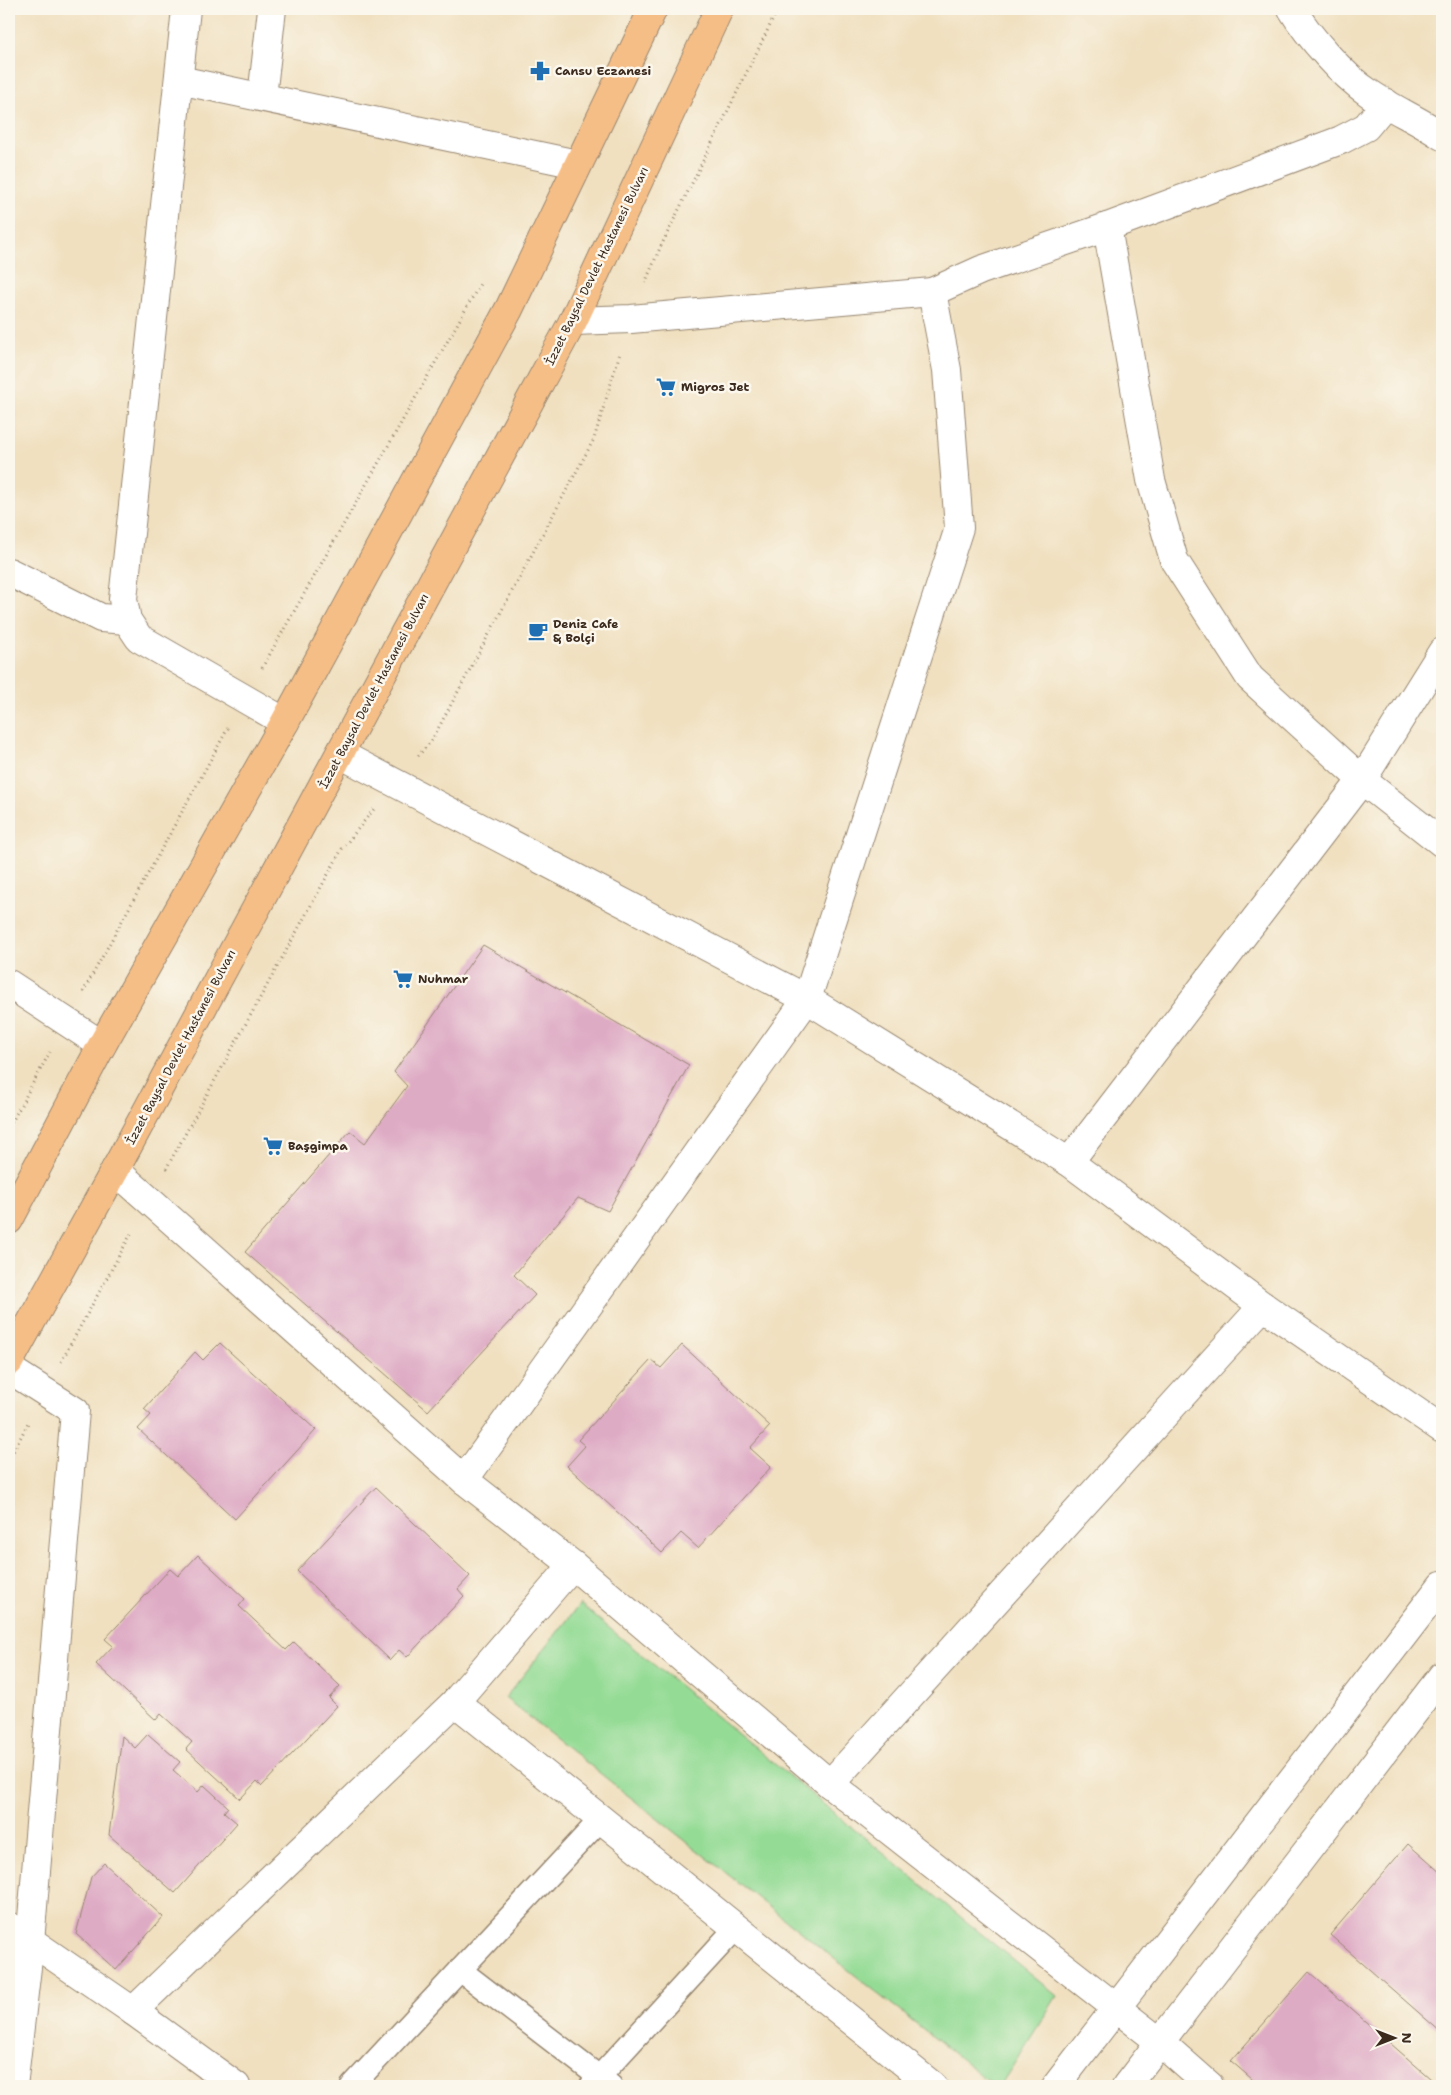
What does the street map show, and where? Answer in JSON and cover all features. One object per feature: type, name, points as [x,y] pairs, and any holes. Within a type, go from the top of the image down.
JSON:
[{"type":"main road","points":[[9,1220],[102,1045],[285,722],[509,309],[653,9]]},
{"type":"main road","name":"İzzet Baysal Devlet Hastanesi Bulvarı","points":[[9,1362],[340,754],[572,321],[719,9]]},
{"type":"street","points":[[186,9],[123,599],[127,620],[139,638],[285,722]]},
{"type":"street","points":[[262,97],[272,9]]},
{"type":"street","points":[[1292,9],[1327,56],[1368,93],[1421,122],[1442,136]]},
{"type":"street","points":[[179,80],[577,164]]},
{"type":"street","points":[[572,321],[631,319],[932,292],[981,270],[1107,227],[1342,140],[1366,128],[1386,102]]},
{"type":"street","points":[[1107,227],[1151,480],[1174,560],[1250,678],[1362,780],[1442,843]]},
{"type":"street","points":[[464,1480],[806,999],[959,528],[947,370],[932,292]]},
{"type":"street","points":[[9,572],[100,618],[127,620]]},
{"type":"street","points":[[1069,1162],[1362,780],[1442,652]]},
{"type":"street","points":[[340,754],[806,999],[1069,1162],[1264,1306],[1442,1429]]},
{"type":"street","points":[[9,984],[102,1045]]},
{"type":"street","points":[[115,1170],[464,1480],[572,1565],[830,1784],[1160,2042],[1210,2086]]},
{"type":"street","points":[[830,1784],[1264,1306]]},
{"type":"street","points":[[9,1369],[75,1411],[30,1942],[13,2086]]},
{"type":"street","points":[[133,2011],[454,1702],[572,1565]]},
{"type":"street","points":[[1056,2086],[1442,1585]]},
{"type":"street","points":[[1126,2086],[1442,1676]]},
{"type":"street","points":[[454,1702],[933,2086]]},
{"type":"street","points":[[9,1926],[133,2011],[236,2086]]},
{"type":"lane","points":[[352,2086],[601,1819]]},
{"type":"lane","points":[[460,1970],[601,2083],[736,1928]]},
{"type":"path","points":[[9,1460],[342,849],[432,740],[594,439],[631,319],[660,248],[778,9]]},
{"type":"path","points":[[9,1127],[244,699],[482,281]]},
{"type":"green space","points":[[580,1604],[1057,1996],[1000,2086],[995,2086],[505,1698]]},
{"type":"building","points":[[483,945],[689,1065],[608,1211],[578,1198],[514,1275],[535,1295],[428,1411],[245,1252],[350,1131],[365,1143],[407,1086],[394,1072]]},
{"type":"building","points":[[220,1343],[316,1430],[235,1519],[138,1429],[151,1415],[144,1409],[195,1352],[203,1360]]},
{"type":"building","points":[[682,1345],[770,1426],[750,1448],[771,1467],[698,1548],[681,1533],[662,1553],[567,1466],[585,1446],[578,1440],[651,1360],[661,1368]]},
{"type":"building","points":[[376,1487],[470,1576],[458,1589],[464,1596],[407,1657],[399,1650],[390,1660],[297,1571]]},
{"type":"building","points":[[198,1555],[245,1599],[239,1606],[286,1650],[294,1642],[340,1686],[329,1698],[337,1706],[262,1786],[257,1781],[240,1799],[186,1749],[192,1742],[161,1714],[156,1720],[96,1664],[113,1646],[105,1639],[170,1569],[178,1576]]},
{"type":"building","points":[[148,1734],[180,1762],[173,1770],[198,1792],[204,1785],[228,1807],[224,1812],[237,1823],[175,1893],[109,1835],[122,1736],[135,1748]]},
{"type":"building","points":[[1408,1844],[1442,1874],[1442,2033],[1330,1935]]},
{"type":"building","points":[[104,1863],[163,1917],[116,1970],[76,1934],[91,1877]]},
{"type":"building","points":[[1309,1972],[1439,2086],[1260,2086],[1231,2061]]},
{"type":"place","name":"Cansu Eczanesi","points":[[540,71]]},
{"type":"place","name":"Migros Jet","points":[[666,387]]},
{"type":"place","name":"Deniz Cafe & Bolçi","points":[[538,631]]},
{"type":"place","name":"Nuhmar","points":[[403,979]]},
{"type":"place","name":"Başgimpa","points":[[273,1146]]}]
